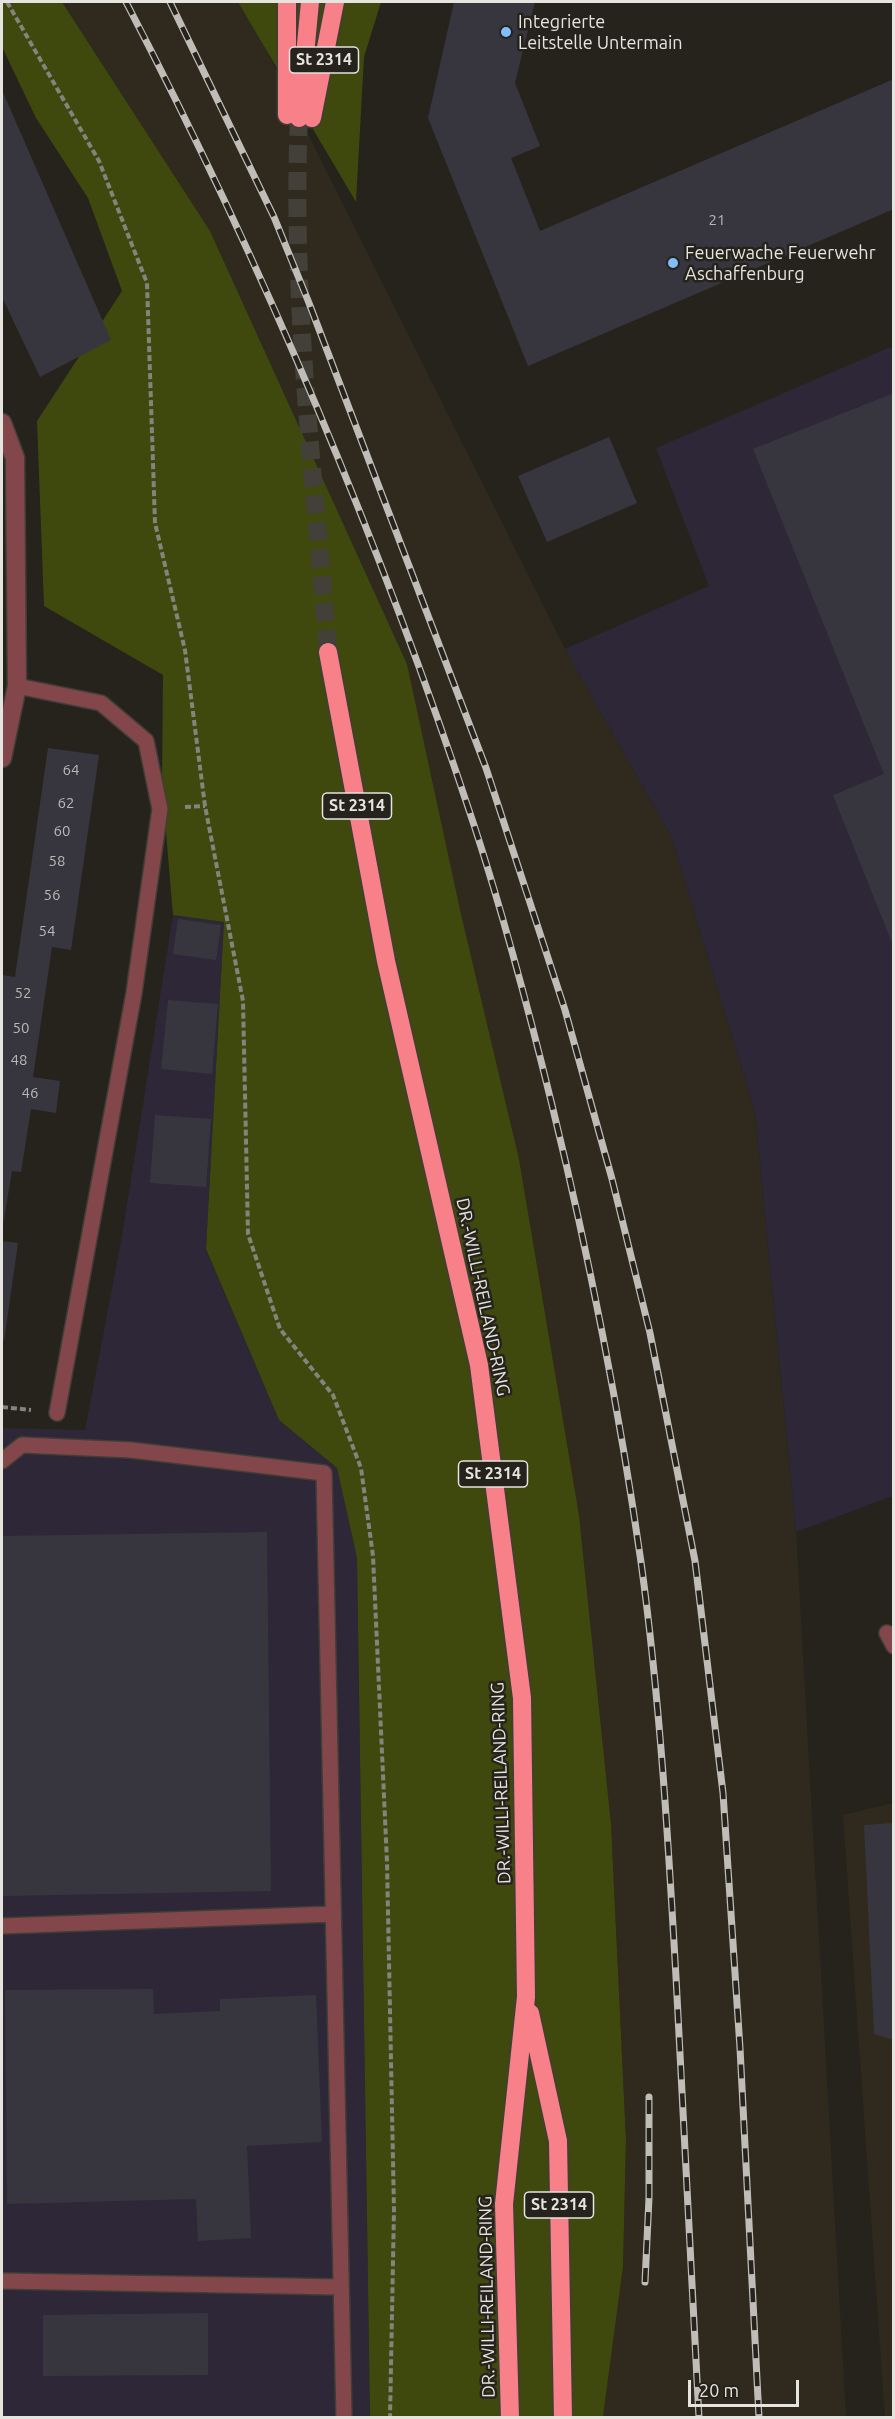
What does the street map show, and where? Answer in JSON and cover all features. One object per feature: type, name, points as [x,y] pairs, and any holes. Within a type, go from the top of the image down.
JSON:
[{"type":"highway","points":[[287,2],[300,117]]},
{"type":"highway","name":"St 2314","points":[[300,117],[310,2]]},
{"type":"highway","name":"St 2314","points":[[300,117],[334,2]]},
{"type":"highway","name":"DR.-WILLI-REILAND-RING","points":[[328,652],[386,961],[479,1365],[522,1698],[526,1997],[504,2204],[510,2418]]},
{"type":"highway","name":"DR.-WILLI-REILAND-RING","points":[[526,1997],[558,2141],[563,2418]]},
{"type":"street","points":[[2,423],[15,458],[9,688],[2,758]]},
{"type":"lane","points":[[9,688],[101,704],[146,741],[160,809],[134,993],[57,1413]]},
{"type":"lane","points":[[2,1461],[22,1445],[131,1450],[324,1473],[344,2418]]},
{"type":"lane","points":[[2,1926],[333,1914]]},
{"type":"lane","points":[[2,2282],[341,2287]]},
{"type":"path","points":[[6,2],[99,161],[147,283],[155,523],[185,650],[205,806],[243,1001],[248,1234],[280,1329],[333,1395],[361,1468],[373,1556],[387,1862],[394,2210],[390,2418]]},
{"type":"shaded area","points":[[62,2],[238,2],[255,28],[565,649],[671,836],[755,1112],[796,1532],[846,2417],[603,2417],[623,2267],[626,2140],[611,1824],[579,1515],[519,1159],[461,914],[407,664],[210,231]]},
{"type":"shaded area","points":[[893,346],[893,1496],[796,1532],[755,1112],[671,836],[565,649],[709,586],[656,448]]},
{"type":"shaded area","points":[[173,915],[224,922],[206,1250],[279,1420],[337,1468],[357,1558],[370,2417],[2,2418],[2,1428],[85,1430],[122,1236]]},
{"type":"shaded area","points":[[893,1803],[893,2417],[885,2417],[843,1815]]},
{"type":"green space","points":[[2,2],[62,2],[210,231],[407,664],[461,914],[519,1159],[579,1515],[611,1824],[626,2140],[623,2267],[603,2417],[370,2417],[357,1558],[337,1468],[279,1420],[206,1249],[224,922],[173,915],[162,785],[163,675],[44,606],[37,421],[122,291],[88,198],[36,118],[2,47]]},
{"type":"green space","points":[[238,2],[381,2],[364,57],[356,202]]},
{"type":"building","points":[[454,2],[535,2],[515,83],[540,146],[511,158],[540,231],[894,79],[894,209],[528,366],[428,118]]},
{"type":"building","points":[[2,90],[111,340],[40,377],[2,297]]},
{"type":"building","points":[[894,393],[893,945],[833,795],[884,774],[753,449]]},
{"type":"building","points":[[609,437],[637,503],[547,542],[518,476]]},
{"type":"building","points":[[48,748],[99,755],[71,950],[52,947],[33,1077],[60,1081],[56,1113],[31,1109],[21,1172],[12,1171],[2,1231],[2,975],[15,977]]},
{"type":"building","points":[[178,919],[221,925],[216,960],[173,954]]},
{"type":"building","points":[[168,1000],[218,1004],[212,1074],[161,1069]]},
{"type":"building","points":[[155,1115],[211,1119],[206,1187],[150,1183]]},
{"type":"building","points":[[2,1241],[18,1243],[4,1341],[2,1341]]},
{"type":"building","points":[[267,1532],[271,1891],[2,1896],[2,1536]]},
{"type":"building","points":[[894,1823],[894,2040],[874,2034],[864,1825]]},
{"type":"building","points":[[153,1989],[154,2014],[220,2011],[220,1999],[316,1995],[322,2142],[247,2146],[251,2238],[198,2241],[196,2199],[7,2204],[5,1990]]},
{"type":"building","points":[[208,2313],[208,2375],[43,2376],[43,2315]]},
{"type":"tunnel","points":[[299,118],[297,185],[301,319],[328,652]]},
{"type":"railway","points":[[126,2],[177,102],[272,304],[359,510],[399,614],[438,719],[496,894],[566,1162],[591,1275],[623,1447],[641,1562],[653,1666],[670,1873],[699,2418]]},
{"type":"railway","points":[[170,2],[274,217],[486,768],[565,1010],[612,1179],[650,1333],[695,1561],[723,1793],[740,2048],[759,2418]]},
{"type":"railway","points":[[645,2282],[649,2198],[649,2097]]},
{"type":"place","name":"Integrierte Leitstelle Untermain","points":[[506,32]]},
{"type":"place","name":"Feuerwache Feuerwehr Aschaffenburg","points":[[673,263]]}]
